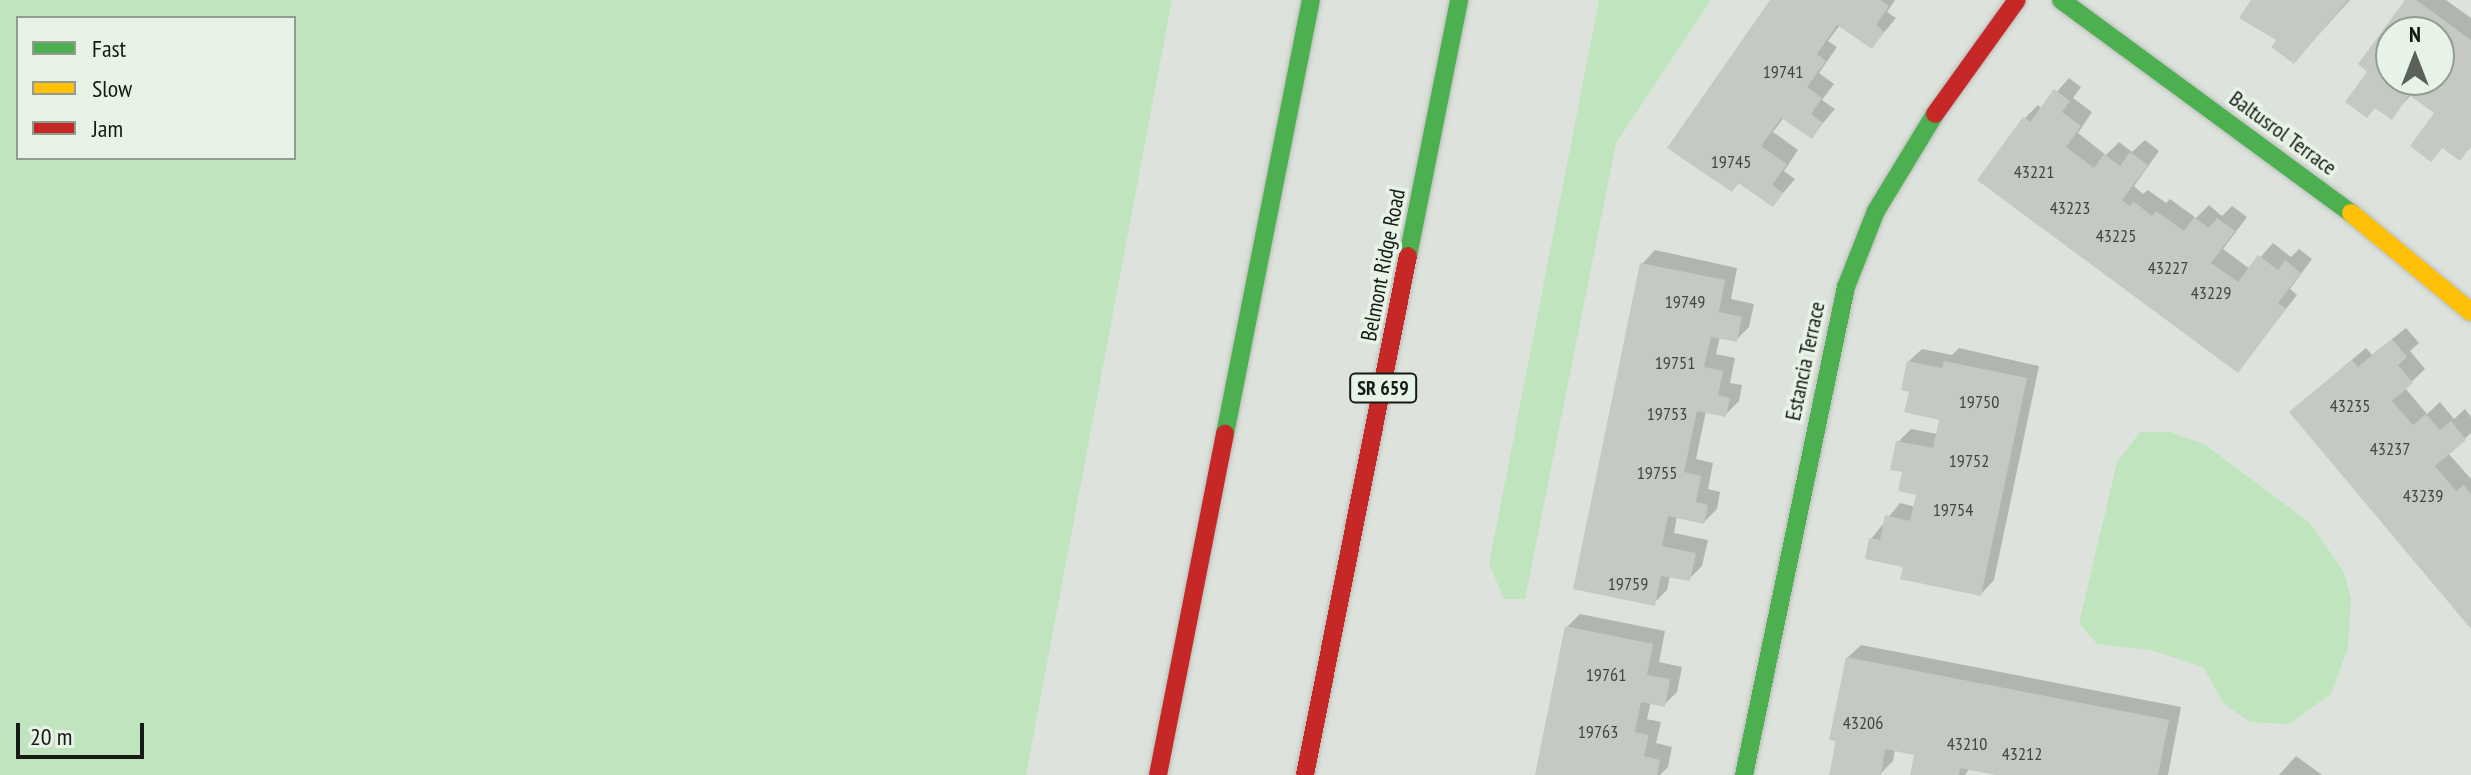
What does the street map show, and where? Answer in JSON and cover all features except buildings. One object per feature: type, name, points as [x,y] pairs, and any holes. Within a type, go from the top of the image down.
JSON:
[{"type":"main road","points":[[1158,775],[1311,0]]},
{"type":"main road","name":"Belmont Ridge Road","points":[[1305,775],[1459,0]]},
{"type":"main road","name":"Estancia Terrace","points":[[1744,775],[1846,287],[1876,211],[1910,148],[2017,0]]},
{"type":"main road","name":"Baltusrol Terrace","points":[[2061,0],[2403,251],[2471,312]]},
{"type":"green space","points":[[0,0],[1172,0],[1026,775],[0,775]]},
{"type":"green space","points":[[1599,0],[1711,0],[1616,143],[1525,599],[1504,599],[1489,564]]},
{"type":"green space","points":[[2140,432],[2170,432],[2204,444],[2309,522],[2344,572],[2351,599],[2348,648],[2331,694],[2289,724],[2250,722],[2224,704],[2203,667],[2151,650],[2097,644],[2079,623],[2117,462]]},
{"type":"traffic: fast","points":[[1225,434],[1311,0]]},
{"type":"traffic: fast","points":[[1408,256],[1459,0]]},
{"type":"traffic: fast","points":[[2061,0],[2351,213]]},
{"type":"traffic: fast","points":[[1744,775],[1846,287],[1876,211],[1935,114]]},
{"type":"traffic: slow","points":[[2351,213],[2471,312]]},
{"type":"traffic: jam","points":[[1935,114],[2017,0]]},
{"type":"traffic: jam","points":[[1305,775],[1408,256]]},
{"type":"traffic: jam","points":[[1158,775],[1225,434]]}]
